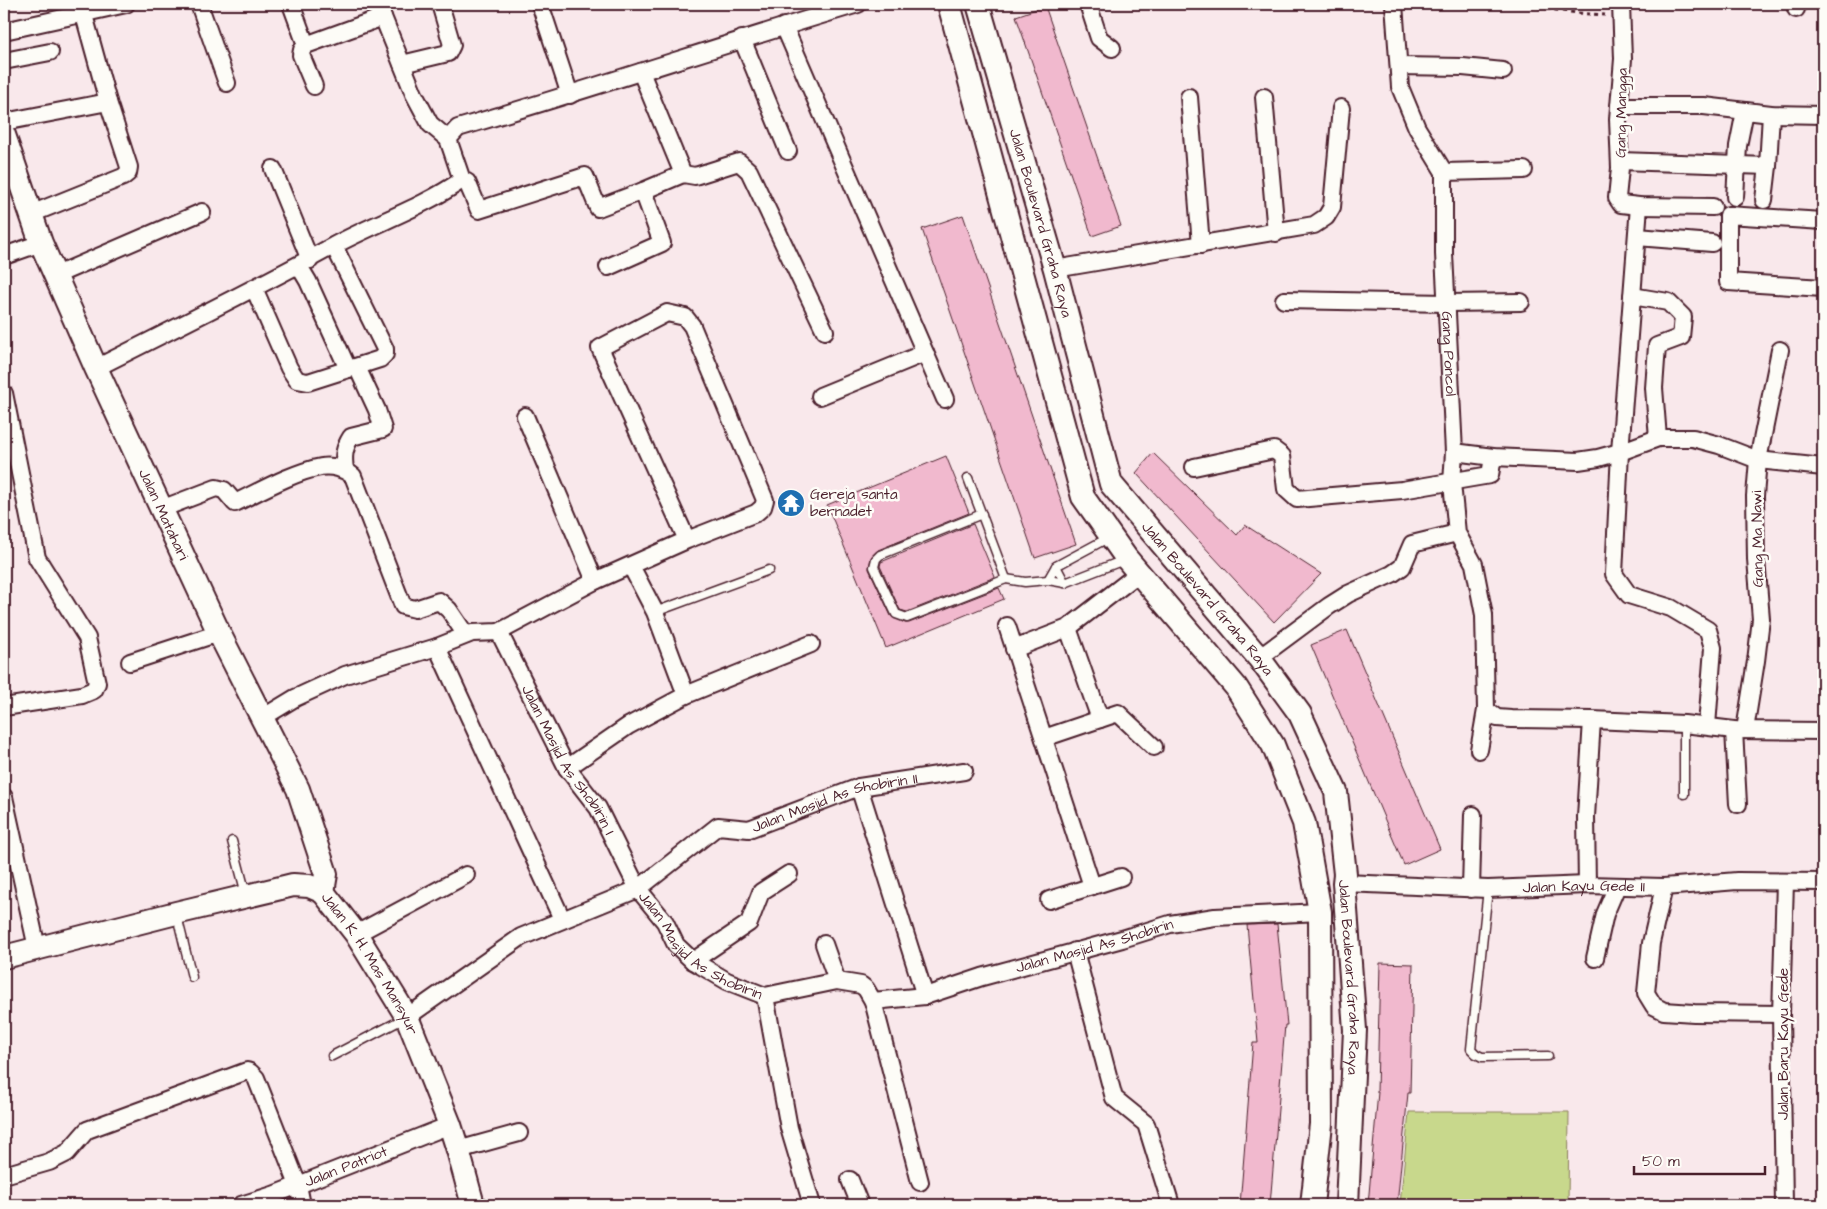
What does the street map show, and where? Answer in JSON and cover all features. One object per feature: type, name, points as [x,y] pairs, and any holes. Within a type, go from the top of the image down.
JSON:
[{"type":"main road","name":"Jalan Boulevard Graha Raya","points":[[949,4],[1083,497],[1110,537],[1133,566],[1236,687],[1273,745],[1304,823],[1320,912],[1321,1124],[1312,1205]]},
{"type":"main road","name":"Jalan Boulevard Graha Raya","points":[[978,4],[1055,270],[1111,484],[1260,658],[1300,714],[1336,792],[1345,874],[1344,883],[1354,1030],[1347,1205]]},
{"type":"main road","name":"Jalan Matahari","points":[[4,132],[54,276],[219,633],[298,789],[326,874],[323,892]]},
{"type":"main road","points":[[1083,497],[1111,484]]},
{"type":"main road","name":"Jalan K. H. Mas Mansyur","points":[[4,957],[293,885],[310,886],[323,892],[356,934],[407,1017],[450,1125],[473,1205]]},
{"type":"street","points":[[4,31],[83,9],[126,4]]},
{"type":"street","points":[[199,4],[227,83]]},
{"type":"street","points":[[291,4],[306,44]]},
{"type":"street","points":[[402,64],[448,53],[452,45],[440,4]]},
{"type":"street","points":[[540,4],[570,95]]},
{"type":"street","points":[[448,139],[458,128],[570,95],[742,39],[858,4]]},
{"type":"street","points":[[1088,4],[1099,38],[1112,48]]},
{"type":"street","points":[[1394,4],[1400,87],[1417,128],[1444,172],[1524,170]]},
{"type":"street","points":[[31,214],[123,177],[128,173],[129,166],[108,102],[83,9]]},
{"type":"street","points":[[314,86],[301,55],[306,44],[379,10],[414,94],[430,124],[448,139],[462,180],[467,182],[479,210],[585,176],[598,208],[683,174],[695,176],[739,162],[750,171],[825,331]]},
{"type":"street","name":"Gang Mangga","points":[[1621,10],[1622,59],[1618,119],[1620,161],[1618,198],[1621,204],[1639,206]]},
{"type":"street","points":[[784,26],[945,399]]},
{"type":"street","points":[[742,39],[788,152]]},
{"type":"street","points":[[4,61],[50,52]]},
{"type":"street","points":[[1399,66],[1462,67],[1503,71]]},
{"type":"street","points":[[641,72],[683,174]]},
{"type":"street","points":[[1189,97],[1201,245]]},
{"type":"street","points":[[1264,98],[1276,233]]},
{"type":"street","points":[[4,132],[108,102]]},
{"type":"street","points":[[1619,106],[1704,106],[1771,114],[1823,115]]},
{"type":"street","points":[[1055,270],[1314,225],[1326,216],[1332,207],[1341,108]]},
{"type":"street","points":[[1735,197],[1738,146],[1745,111]]},
{"type":"street","points":[[1764,200],[1771,114]]},
{"type":"street","points":[[1620,161],[1768,166]]},
{"type":"street","points":[[273,170],[304,263],[308,281],[377,410],[383,429],[351,437],[346,444],[343,455],[345,469]]},
{"type":"street","name":"Gang Poncol","points":[[1444,172],[1444,254],[1448,303],[1454,452],[1452,483],[1457,533],[1474,564],[1484,615],[1486,710],[1480,750]]},
{"type":"street","points":[[96,368],[334,246],[440,195],[462,180]]},
{"type":"street","points":[[608,267],[662,243],[644,191]]},
{"type":"street","points":[[1707,726],[1713,648],[1708,630],[1672,608],[1629,595],[1614,574],[1620,452],[1639,206],[1713,206]]},
{"type":"street","points":[[54,276],[202,212]]},
{"type":"street","points":[[1823,221],[1728,215],[1727,249],[1728,282],[1823,288]]},
{"type":"street","points":[[1637,237],[1712,243]]},
{"type":"street","points":[[4,256],[41,243]]},
{"type":"street","points":[[254,288],[297,380],[308,382],[380,359],[385,354],[385,349],[334,246]]},
{"type":"street","points":[[1632,296],[1668,302],[1683,317],[1681,337],[1657,346],[1654,388],[1658,438]]},
{"type":"street","points":[[1284,300],[1448,303],[1521,302]]},
{"type":"street","points":[[262,718],[295,698],[345,675],[472,633],[499,632],[596,580],[687,540],[756,513],[763,507],[765,500],[692,326],[684,317],[667,313],[600,348],[687,540]]},
{"type":"street","name":"Gang Ma Nawi","points":[[1738,804],[1739,730],[1756,661],[1760,619],[1756,559],[1755,496],[1758,460],[1780,350]]},
{"type":"street","points":[[820,396],[925,353]]},
{"type":"street","points":[[4,393],[37,558],[87,638],[97,682],[94,690],[82,695],[4,707]]},
{"type":"street","points":[[525,416],[596,580]]},
{"type":"street","points":[[1454,452],[1493,457],[1578,460],[1598,458],[1620,452],[1658,438],[1693,438],[1719,445],[1758,460],[1823,467]]},
{"type":"street","points":[[1194,466],[1274,450],[1282,456],[1286,489],[1297,499],[1402,490],[1452,483],[1490,475],[1493,457]]},
{"type":"street","points":[[161,509],[216,488],[224,490],[235,503],[281,481],[322,466],[345,469],[353,476],[402,606],[415,610],[439,601],[449,610],[466,635]]},
{"type":"street","points":[[1260,658],[1329,606],[1348,594],[1392,574],[1402,567],[1412,544],[1457,533]]},
{"type":"street","points":[[631,566],[655,612],[686,694]]},
{"type":"street","points":[[1014,649],[1068,628],[1133,566]]},
{"type":"street","points":[[1007,626],[1092,886]]},
{"type":"street","points":[[1068,628],[1100,719]]},
{"type":"street","name":"Jalan Masjid As Shobirin I","points":[[499,632],[567,768],[598,808],[638,888]]},
{"type":"street","points":[[130,662],[219,633]]},
{"type":"street","points":[[567,768],[628,726],[686,694],[810,644]]},
{"type":"street","points":[[437,646],[562,919]]},
{"type":"street","points":[[1486,710],[1497,718],[1684,724],[1739,730],[1823,731]]},
{"type":"street","points":[[1044,738],[1118,713],[1154,747]]},
{"type":"street","points":[[1587,885],[1586,817],[1592,720]]},
{"type":"street","name":"Jalan Masjid As Shobirin II","points":[[638,888],[718,826],[750,829],[859,788],[964,770]]},
{"type":"street","points":[[859,788],[925,996]]},
{"type":"street","points":[[4,797],[38,948]]},
{"type":"street","points":[[1471,889],[1473,815]]},
{"type":"street","points":[[693,961],[749,923],[761,892],[789,874]]},
{"type":"street","points":[[356,934],[466,875]]},
{"type":"street","points":[[1049,900],[1121,877]]},
{"type":"street","name":"Jalan Kayu Gede II","points":[[1344,883],[1488,889],[1587,885],[1664,887],[1737,880],[1823,882]]},
{"type":"street","name":"Jalan Baru Kayu Gede","points":[[1784,1205],[1781,1014],[1785,882]]},
{"type":"street","points":[[1595,958],[1605,914],[1617,886]]},
{"type":"street","points":[[1664,887],[1651,943],[1646,993],[1654,1006],[1664,1011],[1694,1013],[1781,1014]]},
{"type":"street","name":"Jalan Masjid As Shobirin","points":[[407,1017],[521,937],[638,888],[665,922],[676,945],[693,961],[727,981],[765,996],[837,982],[861,985],[873,1001],[925,996],[982,977],[1170,924],[1215,917],[1320,912]]},
{"type":"street","points":[[824,944],[837,982]]},
{"type":"street","points":[[1075,951],[1114,1098],[1146,1124],[1171,1205]]},
{"type":"street","points":[[765,996],[789,1128],[812,1205]]},
{"type":"street","points":[[873,1001],[920,1182]]},
{"type":"street","points":[[4,1175],[49,1162],[67,1153],[87,1130],[247,1071],[256,1078],[298,1185],[302,1205]]},
{"type":"street","name":"Jalan Patriot","points":[[241,1205],[298,1185],[450,1125]]},
{"type":"street","points":[[458,1150],[519,1133]]},
{"type":"street","points":[[850,1180],[860,1205]]},
{"type":"lane","points":[[968,478],[1006,578]]},
{"type":"lane","points":[[982,514],[880,555],[874,567],[896,614],[907,618],[1006,578],[1025,582],[1048,580],[1065,583],[1133,566]]},
{"type":"lane","points":[[1048,580],[1056,566],[1110,537]]},
{"type":"lane","points":[[1056,566],[1065,583]]},
{"type":"lane","points":[[655,612],[768,570]]},
{"type":"lane","points":[[1684,724],[1684,794]]},
{"type":"lane","points":[[232,841],[246,896]]},
{"type":"lane","points":[[1488,889],[1471,1049],[1482,1057],[1548,1056]]},
{"type":"lane","points":[[176,913],[192,977]]},
{"type":"lane","points":[[332,1056],[407,1017]]},
{"type":"path","points":[[1523,4],[1576,13],[1621,10]]},
{"type":"green space","points":[[1409,1112],[1569,1112],[1568,1205],[1400,1205]]},
{"type":"building","points":[[1045,6],[1121,226],[1092,236],[1016,16]]},
{"type":"building","points":[[963,215],[1076,544],[1035,558],[922,229]]},
{"type":"building","points":[[1153,453],[1237,535],[1245,525],[1321,574],[1274,622],[1136,473]]},
{"type":"building","points":[[946,456],[969,513],[878,550],[871,557],[869,569],[891,616],[905,623],[999,588],[1004,599],[886,648],[827,505]]},
{"type":"building","points":[[973,524],[995,577],[907,612],[900,610],[880,566],[881,562]]},
{"type":"building","points":[[1347,630],[1440,849],[1404,865],[1311,645]]},
{"type":"building","points":[[1277,924],[1287,1025],[1285,1025],[1270,1205],[1240,1205],[1253,1043],[1258,1043],[1247,925]]},
{"type":"building","points":[[1380,963],[1413,964],[1410,1093],[1408,1093],[1397,1205],[1368,1205],[1378,1092]]},
{"type":"place","name":"Gereja santa bernadet","points":[[791,503]]}]
